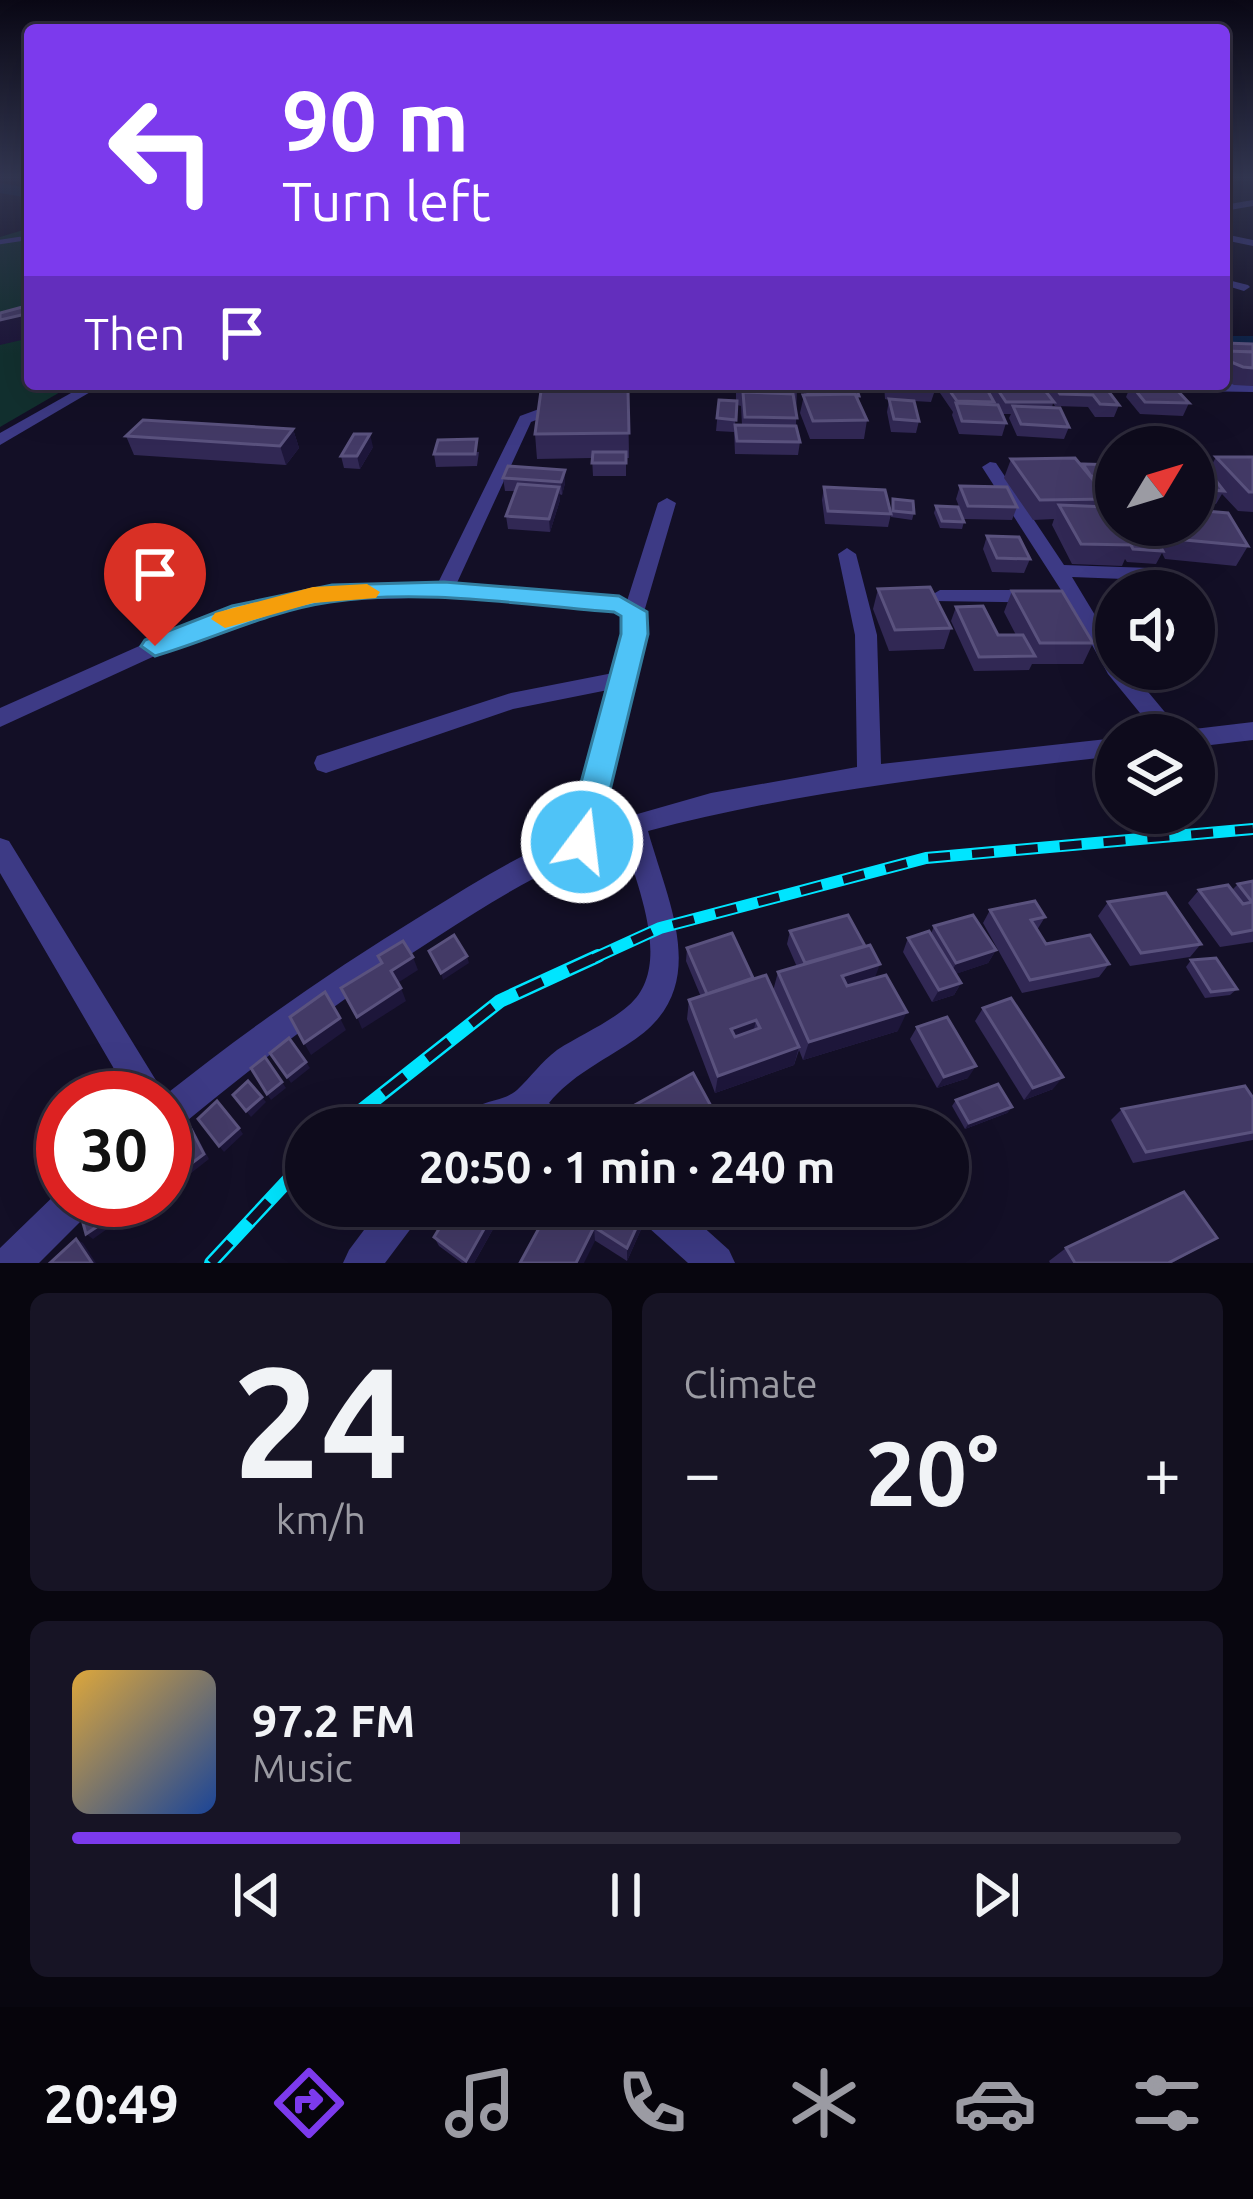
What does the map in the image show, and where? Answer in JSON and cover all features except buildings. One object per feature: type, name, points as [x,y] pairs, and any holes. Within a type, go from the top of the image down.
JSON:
[{"type":"street","points":[[1230,284],[1244,287]]},
{"type":"street","points":[[0,440],[87,390]]},
{"type":"street","points":[[444,590],[525,419],[604,390]]},
{"type":"street","points":[[990,467],[1095,631]]},
{"type":"street","points":[[582,842],[634,634],[634,612],[668,503]]},
{"type":"street","points":[[847,554],[866,635],[869,775]]},
{"type":"street","points":[[1058,571],[1095,572]]},
{"type":"street","points":[[0,718],[121,661],[242,613],[326,593],[444,590],[600,600],[634,612]]},
{"type":"street","points":[[940,596],[1076,597]]},
{"type":"street","points":[[326,763],[511,701],[622,679]]},
{"type":"street","points":[[1134,690],[1154,714]]},
{"type":"street","points":[[1215,736],[1253,731]]},
{"type":"street","points":[[192,1096],[286,1022],[403,942],[508,877],[582,842],[869,775],[1095,749]]},
{"type":"street","points":[[525,1107],[554,1072],[627,1026],[660,994],[666,967],[660,928],[634,827]]},
{"type":"street","points":[[0,849],[134,1071]]},
{"type":"street","points":[[12,1263],[49,1227]]},
{"type":"street","points":[[362,1263],[389,1227]]},
{"type":"street","points":[[676,1227],[716,1263]]},
{"type":"lane","points":[[0,242],[20,238]]},
{"type":"green space","points":[[0,237],[24,237],[24,390],[64,390],[0,427]]},
{"type":"waterway","points":[[1230,343],[1253,343]]},
{"type":"railway","points":[[592,959],[660,928],[926,858],[1253,829]]},
{"type":"railway","points":[[366,1107],[500,1001],[598,956]]},
{"type":"railway","points":[[211,1263],[285,1184]]},
{"type":"slow traffic","points":[[225,619],[313,595],[367,592]]},
{"type":"route","points":[[155,646],[282,601],[332,593],[444,590],[619,604],[637,619],[582,842]]}]
